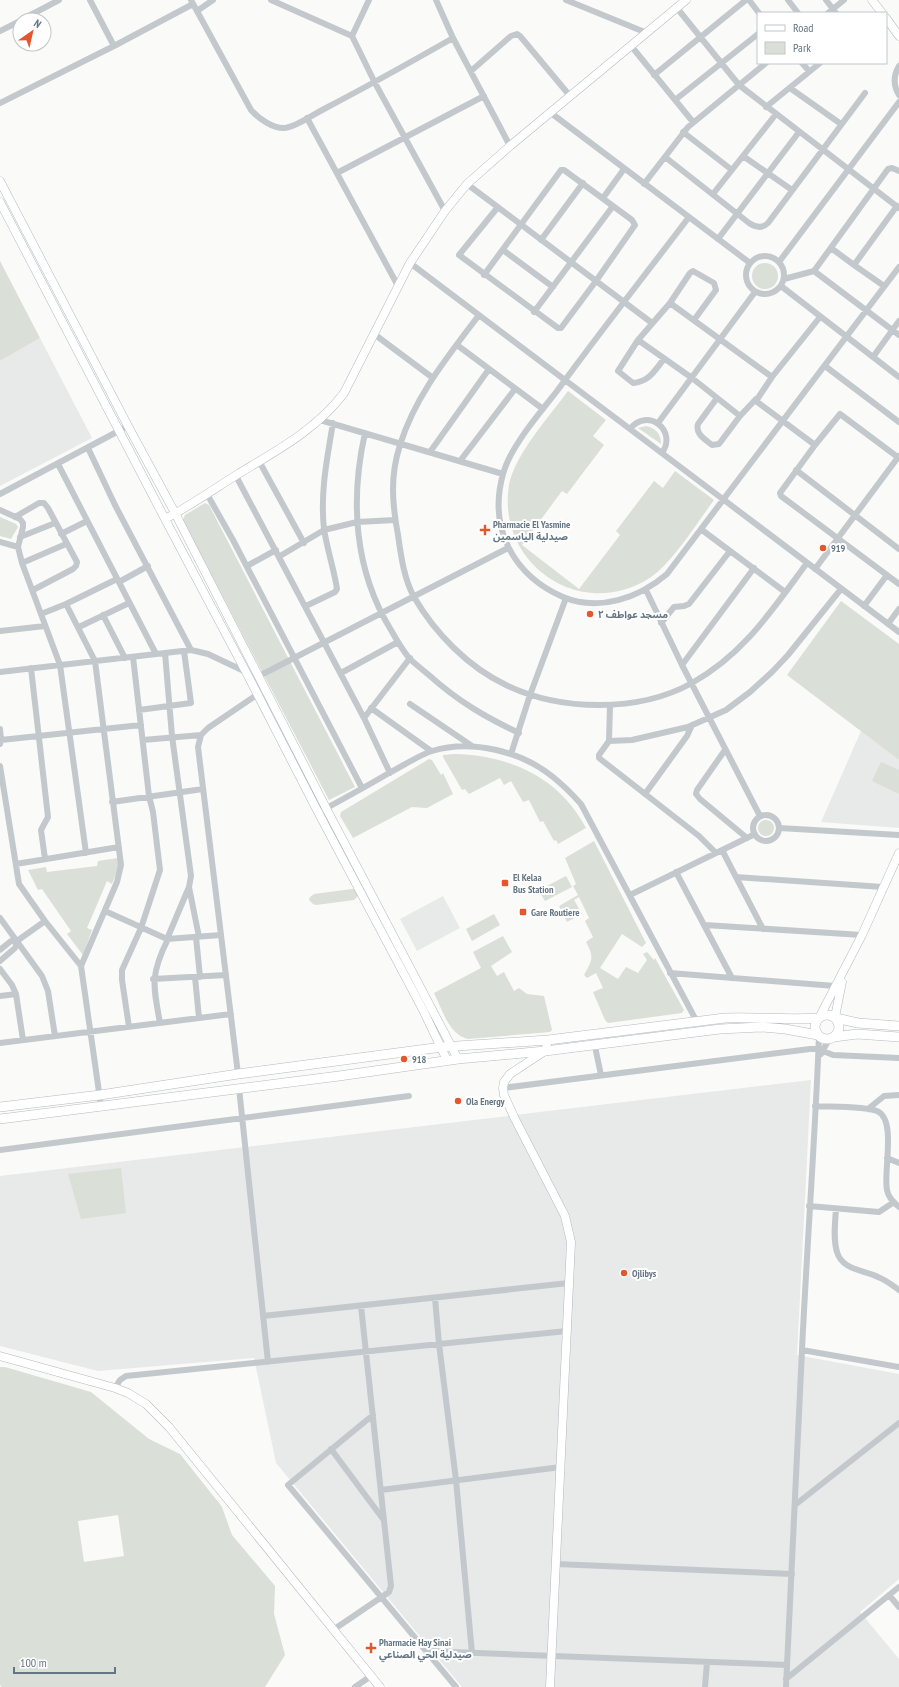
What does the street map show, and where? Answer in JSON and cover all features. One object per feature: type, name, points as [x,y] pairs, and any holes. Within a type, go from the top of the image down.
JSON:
[{"type":"main road","points":[[0,1107],[100,1095],[238,1074],[447,1047],[548,1040],[746,1017],[798,1019],[820,1017],[829,1014],[835,1018],[858,1023],[899,1026]]},
{"type":"main road","points":[[818,1035],[815,1027],[820,1017]]},
{"type":"main road","points":[[832,1038],[840,1029],[835,1018]]},
{"type":"main road","points":[[797,1031],[798,1019]]},
{"type":"main road","points":[[857,1034],[858,1023]]},
{"type":"main road","points":[[0,1119],[447,1060],[544,1051],[720,1029],[761,1027],[797,1031],[818,1035],[825,1039],[857,1034],[899,1037]]},
{"type":"street","points":[[36,12],[59,0]]},
{"type":"street","points":[[90,0],[114,46]]},
{"type":"street","points":[[197,11],[213,0]]},
{"type":"street","points":[[271,0],[352,36],[375,83],[445,211]]},
{"type":"street","points":[[352,36],[370,0]]},
{"type":"street","points":[[436,0],[510,146]]},
{"type":"street","points":[[566,0],[647,33]]},
{"type":"street","points":[[165,519],[296,439],[320,420],[344,393],[410,263],[445,211],[467,184],[510,146],[632,47],[686,0]]},
{"type":"street","points":[[654,75],[748,0],[758,12]]},
{"type":"street","points":[[788,0],[797,12]]},
{"type":"street","points":[[826,0],[835,11],[844,0]]},
{"type":"street","points":[[872,0],[881,12]]},
{"type":"street","points":[[0,103],[114,46],[192,2],[251,110],[257,116],[285,128],[375,83],[454,38]]},
{"type":"street","points":[[677,8],[738,85],[898,207],[854,265]]},
{"type":"street","points":[[887,19],[899,36]]},
{"type":"street","points":[[0,31],[12,25]]},
{"type":"street","points":[[471,71],[511,36],[517,34],[570,96]]},
{"type":"street","points":[[675,100],[757,35]]},
{"type":"street","points":[[632,47],[693,122]]},
{"type":"street","points":[[644,184],[665,158],[683,132],[693,122],[765,64]]},
{"type":"street","points":[[803,64],[809,71]]},
{"type":"street","points":[[766,107],[819,64]]},
{"type":"street","points":[[899,66],[894,78],[895,89],[899,95]]},
{"type":"street","points":[[790,88],[841,124]]},
{"type":"street","points":[[665,158],[755,227],[766,225],[865,93]]},
{"type":"street","points":[[337,173],[484,96]]},
{"type":"street","points":[[779,262],[899,102]]},
{"type":"street","points":[[551,113],[750,263]]},
{"type":"street","points":[[713,194],[776,114]]},
{"type":"street","points":[[307,118],[398,286]]},
{"type":"street","points":[[683,132],[732,170]]},
{"type":"street","points":[[718,239],[737,212],[800,132]]},
{"type":"street","points":[[743,156],[792,190]]},
{"type":"street","points":[[784,278],[814,271],[888,169],[892,168],[899,171]]},
{"type":"street","points":[[603,198],[624,169]]},
{"type":"street","points":[[484,275],[559,171],[564,170],[632,220],[635,225],[596,281],[560,328],[556,328],[484,275],[459,255],[498,207]]},
{"type":"street","points":[[0,181],[257,672],[447,1047],[447,1060]]},
{"type":"street","points":[[467,184],[652,323]]},
{"type":"street","points":[[541,240],[582,184]]},
{"type":"street","points":[[0,202],[258,694],[318,812],[447,1047],[458,1059]]},
{"type":"street","points":[[534,312],[613,206]]},
{"type":"street","points":[[689,217],[543,409],[516,447],[503,474],[498,503],[499,518],[508,548],[524,571],[536,582],[551,592],[566,598],[596,603],[611,602],[628,598],[646,590],[667,574],[702,530],[899,267]]},
{"type":"street","points":[[10,222],[19,218]]},
{"type":"street","points":[[831,248],[884,286]]},
{"type":"street","points":[[503,250],[552,287]]},
{"type":"street","points":[[764,256],[779,262],[784,270],[784,278],[781,286],[774,292],[764,294],[756,292],[749,286],[746,279],[746,271],[750,263],[756,258],[764,256]]},
{"type":"street","points":[[410,263],[899,632]]},
{"type":"street","points":[[664,359],[649,378],[641,382],[634,383],[618,371],[638,340],[670,303],[690,273],[693,271],[714,283],[716,290],[694,320]]},
{"type":"street","points":[[814,271],[899,335]]},
{"type":"street","points":[[781,286],[846,337],[898,374]]},
{"type":"street","points":[[658,423],[756,292]]},
{"type":"street","points":[[670,303],[772,377]]},
{"type":"street","points":[[479,315],[433,378],[417,406],[400,444],[394,470],[392,501],[403,566],[413,595],[430,620],[449,643],[475,666],[504,684],[530,695],[567,703],[610,705],[634,702],[665,694],[691,683],[720,664],[741,647],[763,623],[807,563]]},
{"type":"street","points":[[717,398],[696,429],[698,433],[712,444],[719,444],[820,317]]},
{"type":"street","points":[[873,357],[899,322]]},
{"type":"street","points":[[374,334],[433,378]]},
{"type":"street","points":[[638,340],[692,378],[740,416]]},
{"type":"street","points":[[457,345],[543,409]]},
{"type":"street","points":[[824,366],[899,422]]},
{"type":"street","points":[[430,452],[489,370]]},
{"type":"street","points":[[460,461],[515,389]]},
{"type":"street","points":[[756,399],[757,402],[815,445]]},
{"type":"street","points":[[815,569],[838,538],[855,515],[899,457],[840,414],[781,491],[782,496],[838,538],[899,584]]},
{"type":"street","points":[[320,420],[503,474]]},
{"type":"street","points":[[630,429],[635,424],[643,420],[658,423],[663,428],[667,437],[666,446],[662,453]]},
{"type":"street","points":[[306,606],[335,592],[337,589],[324,530],[323,493],[324,473],[333,423]]},
{"type":"street","points":[[0,494],[128,426]]},
{"type":"street","points":[[365,433],[360,456],[357,486],[357,522],[361,553],[368,582],[380,613],[410,658],[436,682],[466,706],[519,733]]},
{"type":"street","points":[[88,448],[115,505],[191,650]]},
{"type":"street","points":[[259,461],[304,543]]},
{"type":"street","points":[[58,464],[156,654]]},
{"type":"street","points":[[796,470],[899,549]]},
{"type":"street","points":[[236,476],[280,556],[341,673],[390,773]]},
{"type":"street","points":[[207,494],[362,788]]},
{"type":"street","points":[[15,516],[41,503],[48,508],[76,562],[76,567],[33,590]]},
{"type":"street","points":[[0,510],[15,516],[20,519],[22,523],[23,527],[18,547],[22,562],[60,665],[68,733],[86,852]]},
{"type":"street","points":[[280,556],[324,530],[357,522],[395,520]]},
{"type":"street","points":[[61,534],[87,521]]},
{"type":"street","points":[[20,537],[55,523]]},
{"type":"street","points":[[702,530],[785,592]]},
{"type":"street","points":[[0,542],[18,547]]},
{"type":"street","points":[[22,562],[66,544]]},
{"type":"street","points":[[0,672],[191,650],[208,654],[246,672],[257,672],[294,658],[413,595],[508,548]]},
{"type":"street","points":[[246,566],[276,550]]},
{"type":"street","points":[[661,623],[674,607],[689,604],[730,550]]},
{"type":"street","points":[[41,614],[118,581],[148,566]]},
{"type":"street","points":[[682,665],[754,568]]},
{"type":"street","points":[[864,606],[887,575]]},
{"type":"street","points":[[610,742],[632,740],[692,725],[726,710],[750,692],[772,672],[788,655],[841,589]]},
{"type":"street","points":[[646,590],[691,683],[760,816]]},
{"type":"street","points":[[511,754],[530,695],[566,598]]},
{"type":"street","points":[[79,627],[129,603]]},
{"type":"street","points":[[66,604],[95,661],[121,865],[105,911],[81,966]]},
{"type":"street","points":[[888,624],[899,609]]},
{"type":"street","points":[[103,615],[125,658]]},
{"type":"street","points":[[0,631],[45,626]]},
{"type":"street","points":[[341,673],[398,642]]},
{"type":"street","points":[[139,710],[191,703],[184,651]]},
{"type":"street","points":[[160,1023],[153,980],[158,962],[189,887],[191,876],[172,736],[164,653]]},
{"type":"street","points":[[129,1027],[122,980],[122,970],[141,928],[160,870],[155,824],[149,796],[133,657]]},
{"type":"street","points":[[364,718],[410,658]]},
{"type":"street","points":[[31,668],[48,817],[41,830],[45,859]]},
{"type":"street","points":[[238,1074],[198,747],[201,735],[208,728],[266,690]]},
{"type":"street","points":[[410,704],[472,746]]},
{"type":"street","points":[[610,705],[610,742],[599,755],[599,758],[719,852],[736,877],[763,929]]},
{"type":"street","points":[[371,708],[431,751]]},
{"type":"street","points":[[0,728],[1,742],[38,735],[104,730],[141,725]]},
{"type":"street","points":[[645,794],[687,736],[692,725]]},
{"type":"street","points":[[143,740],[172,736],[201,735]]},
{"type":"street","points":[[318,812],[419,756],[431,751],[452,747],[472,746],[511,754],[538,766],[552,776],[581,804],[696,1022]]},
{"type":"street","points":[[725,750],[696,790],[696,794],[746,838]]},
{"type":"street","points":[[0,766],[19,884],[45,921],[81,966],[101,1106]]},
{"type":"street","points":[[112,802],[203,789]]},
{"type":"street","points":[[0,814],[8,813]]},
{"type":"street","points":[[767,814],[775,818],[780,828],[776,836],[769,840],[761,840],[753,830],[754,822],[760,816],[767,814]]},
{"type":"street","points":[[780,828],[899,835]]},
{"type":"street","points":[[630,895],[755,834]]},
{"type":"street","points":[[16,864],[119,847]]},
{"type":"street","points":[[820,1017],[862,935],[899,853]]},
{"type":"street","points":[[676,872],[732,978]]},
{"type":"street","points":[[736,877],[883,887]]},
{"type":"street","points":[[189,887],[198,937],[197,977],[199,1018]]},
{"type":"street","points":[[105,911],[168,939],[221,935]]},
{"type":"street","points":[[0,918],[40,972],[45,983],[55,1036]]},
{"type":"street","points":[[0,950],[10,942],[17,941],[45,921]]},
{"type":"street","points":[[705,925],[862,935]]},
{"type":"street","points":[[0,961],[15,948],[17,941]]},
{"type":"street","points":[[835,1018],[839,992],[846,968]]},
{"type":"street","points":[[0,969],[12,985],[16,994],[23,1040]]},
{"type":"street","points":[[670,973],[836,986]]},
{"type":"street","points":[[153,980],[226,975]]},
{"type":"street","points":[[0,996],[16,994]]},
{"type":"street","points":[[0,1043],[231,1014]]},
{"type":"street","points":[[593,1035],[601,1075]]},
{"type":"street","points":[[786,1687],[809,1206],[820,1050],[818,1035]]},
{"type":"street","points":[[820,1050],[832,1038]]},
{"type":"street","points":[[548,1040],[544,1051],[510,1074],[504,1082],[503,1088],[504,1095],[512,1112],[565,1216],[571,1242],[550,1687]]},
{"type":"street","points":[[503,1088],[764,1054],[820,1050],[833,1055],[899,1058]]},
{"type":"street","points":[[239,1088],[268,1362]]},
{"type":"street","points":[[868,1109],[884,1096],[899,1095]]},
{"type":"street","points":[[0,1150],[409,1096]]},
{"type":"street","points":[[809,1206],[879,1212],[897,1205],[887,1191],[886,1181],[888,1148],[885,1120],[881,1113],[868,1109],[815,1106]]},
{"type":"street","points":[[887,1158],[899,1163]]},
{"type":"street","points":[[836,1209],[836,1248],[839,1258],[844,1264],[877,1276],[899,1290]]},
{"type":"street","points":[[263,1316],[570,1283]]},
{"type":"street","points":[[435,1298],[439,1344],[456,1480],[472,1653]]},
{"type":"street","points":[[333,1630],[389,1592],[391,1586],[361,1306]]},
{"type":"street","points":[[115,1388],[120,1380],[126,1376],[567,1331]]},
{"type":"street","points":[[802,1350],[899,1366]]},
{"type":"street","points":[[0,1356],[115,1388],[138,1398],[158,1414],[380,1687]]},
{"type":"street","points":[[373,1415],[288,1485],[456,1687]]},
{"type":"street","points":[[795,1505],[899,1423]]},
{"type":"street","points":[[331,1449],[384,1521]]},
{"type":"street","points":[[381,1490],[561,1467]]},
{"type":"street","points":[[556,1564],[792,1574]]},
{"type":"street","points":[[786,1679],[899,1587]]},
{"type":"street","points":[[889,1595],[899,1607]]},
{"type":"street","points":[[427,1652],[787,1665]]},
{"type":"street","points":[[705,1687],[707,1662]]},
{"type":"street","points":[[355,1687],[371,1676]]},
{"type":"shaded area","points":[[40,338],[92,438],[0,486],[0,361]]},
{"type":"shaded area","points":[[861,731],[899,760],[899,828],[821,822]]},
{"type":"shaded area","points":[[443,896],[460,928],[417,951],[400,919]]},
{"type":"shaded area","points":[[811,1080],[797,1355],[899,1374],[899,1579],[860,1612],[899,1659],[899,1687],[462,1687],[276,1463],[254,1358],[98,1371],[0,1346],[0,1176]]},
{"type":"green space","points":[[0,261],[40,338],[0,361]]},
{"type":"green space","points":[[765,263],[774,267],[778,276],[774,285],[765,289],[756,285],[752,276],[756,267]]},
{"type":"green space","points":[[568,391],[606,420],[593,436],[604,445],[567,494],[562,491],[522,545],[579,589],[620,535],[616,531],[654,481],[663,488],[675,471],[714,500],[668,562],[651,577],[625,590],[598,593],[573,589],[550,578],[530,561],[516,540],[509,514],[509,485],[512,473],[525,448]]},
{"type":"green space","points":[[646,426],[653,428],[657,432],[660,437],[661,444],[638,428]]},
{"type":"green space","points":[[205,503],[209,505],[355,787],[329,800],[183,520],[185,515]]},
{"type":"green space","points":[[0,517],[16,524],[18,527],[11,539],[0,536]]},
{"type":"green space","points":[[841,601],[899,644],[899,760],[787,675]]},
{"type":"green space","points":[[443,755],[475,755],[495,759],[514,765],[531,773],[548,783],[562,795],[586,828],[558,844],[556,840],[554,841],[543,821],[540,822],[529,800],[523,802],[511,781],[504,785],[500,778],[469,794],[465,789],[462,790],[443,757]]},
{"type":"green space","points":[[429,759],[432,760],[441,775],[443,773],[453,794],[427,808],[412,807],[353,838],[340,816],[341,812]]},
{"type":"green space","points":[[881,762],[899,770],[899,794],[872,781]]},
{"type":"green space","points":[[766,820],[772,822],[774,828],[772,834],[766,836],[760,834],[758,828],[760,822]]},
{"type":"green space","points":[[594,841],[646,943],[642,947],[622,934],[600,968],[618,979],[626,967],[638,973],[647,960],[643,954],[647,952],[654,960],[655,958],[684,1010],[682,1013],[608,1023],[605,1020],[593,992],[603,988],[596,973],[587,978],[584,975],[591,961],[590,951],[586,942],[593,937],[585,921],[589,918],[579,897],[574,900],[582,914],[567,922],[559,906],[578,895],[573,886],[576,884],[565,858]]},
{"type":"green space","points":[[118,858],[118,868],[112,884],[107,881],[87,928],[92,930],[83,955],[67,934],[71,931],[42,889],[38,890],[28,870],[46,867],[47,872],[97,866],[98,861]]},
{"type":"green space","points":[[566,876],[572,887],[545,901],[540,893],[542,891],[541,889]]},
{"type":"green space","points":[[356,889],[359,895],[354,900],[316,905],[309,900],[314,894]]},
{"type":"green space","points":[[494,914],[500,925],[472,941],[466,929]]},
{"type":"green space","points":[[503,936],[512,952],[491,966],[497,976],[504,972],[514,991],[519,988],[527,994],[544,996],[552,1030],[550,1032],[468,1039],[461,1037],[451,1027],[443,1014],[434,993],[481,968],[473,952]]},
{"type":"green space","points":[[121,1168],[126,1213],[81,1219],[68,1174]]},
{"type":"green space","points":[[0,1367],[5,1367],[91,1392],[149,1439],[180,1454],[222,1507],[232,1535],[275,1586],[274,1614],[285,1655],[265,1687],[2,1687],[0,1685]],"holes":[[[118,1515],[124,1556],[84,1562],[78,1521]]]},
{"type":"place","name":"Pharmacie El Yasmine صيدلية الياسمين","points":[[485,530]]},
{"type":"place","name":"919","points":[[823,548]]},
{"type":"place","name":"مسجد عواطف ٢","points":[[590,614]]},
{"type":"place","name":"El Kelaa Bus Station","points":[[505,883]]},
{"type":"place","name":"Gare Routiere","points":[[523,912]]},
{"type":"place","name":"918","points":[[404,1059]]},
{"type":"place","name":"Ola Energy","points":[[458,1101]]},
{"type":"place","name":"Ojlibys","points":[[624,1273]]},
{"type":"place","name":"Pharmacie Hay Sinai صيدلية الحي الصناعي","points":[[371,1648]]}]
